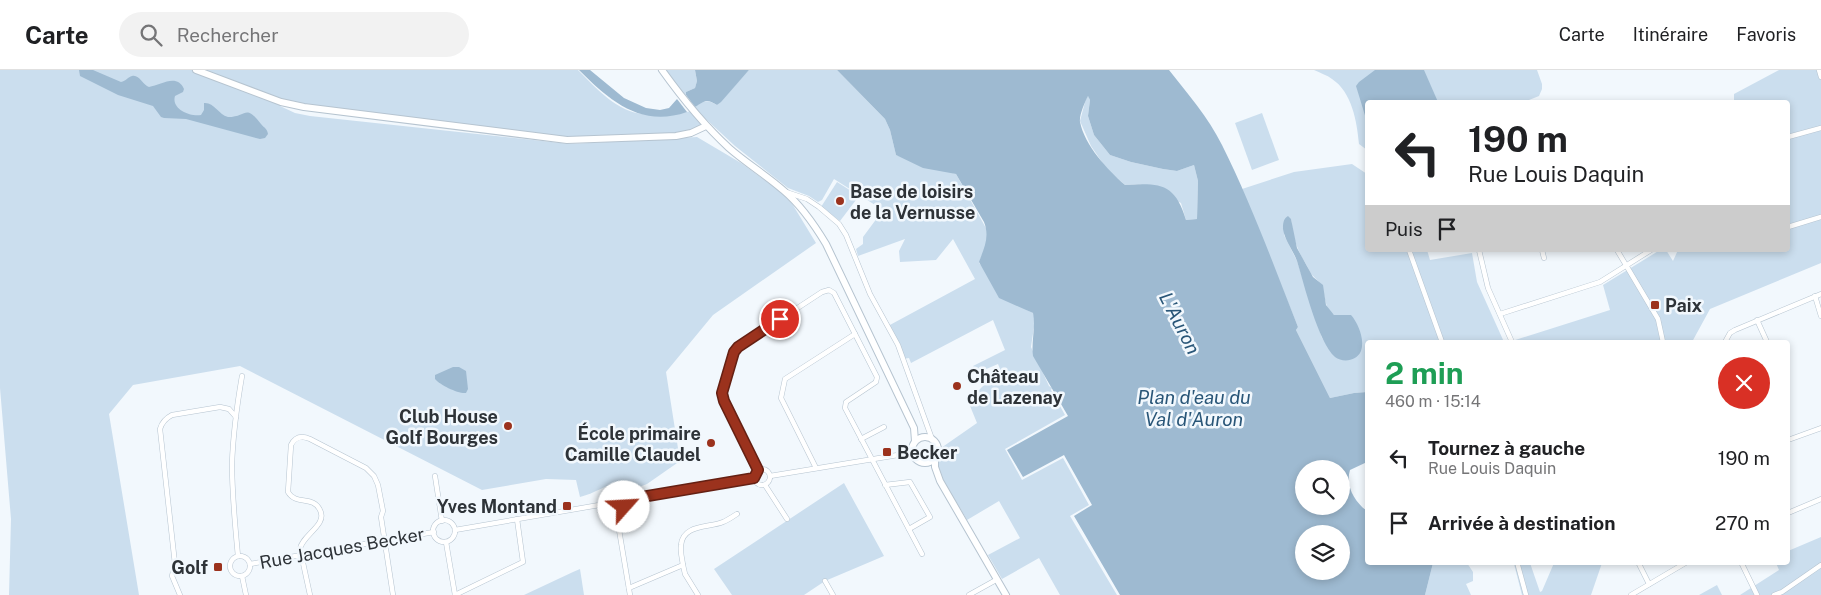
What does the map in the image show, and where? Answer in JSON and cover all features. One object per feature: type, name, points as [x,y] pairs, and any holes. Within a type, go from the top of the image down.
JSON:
[{"type":"street","points":[[196,70],[281,102],[304,107],[567,140],[676,136],[691,133],[706,126]]},
{"type":"street","points":[[662,70],[680,96],[706,126],[731,150],[785,192],[802,209],[826,244],[914,428],[938,448],[935,458],[937,475]]},
{"type":"street","points":[[1819,70],[1821,77]]},
{"type":"street","points":[[1790,136],[1821,128]]},
{"type":"street","points":[[785,192],[811,202],[839,224],[846,235],[870,294],[898,345],[928,438]]},
{"type":"street","points":[[802,209],[804,204],[811,202]]},
{"type":"street","points":[[1790,227],[1821,217]]},
{"type":"street","points":[[1410,252],[1441,340]]},
{"type":"street","points":[[1479,252],[1484,279],[1511,340]]},
{"type":"street","points":[[1542,252],[1544,258]]},
{"type":"street","points":[[1618,252],[1658,319],[1663,340]]},
{"type":"street","points":[[1500,314],[1600,282],[1648,252]]},
{"type":"street","points":[[758,470],[722,397],[734,352],[738,347],[822,292],[829,290],[834,293],[877,377],[876,382],[845,404],[871,459],[922,554]]},
{"type":"street","points":[[1726,340],[1732,331],[1821,294]]},
{"type":"street","points":[[1815,296],[1821,316]]},
{"type":"street","points":[[1758,320],[1766,340]]},
{"type":"street","points":[[816,468],[781,398],[782,388],[785,379],[855,334]]},
{"type":"street","points":[[238,556],[232,463],[242,376]]},
{"type":"street","points":[[180,595],[172,576],[175,564],[160,429],[162,424],[172,415],[220,407],[229,409],[236,418]]},
{"type":"street","points":[[861,439],[884,427]]},
{"type":"street","points":[[913,457],[914,428]]},
{"type":"street","points":[[1790,439],[1821,428]]},
{"type":"street","points":[[310,595],[300,555],[300,546],[321,522],[322,512],[318,505],[308,501],[295,500],[288,492],[290,445],[293,440],[301,437],[310,439],[366,468],[374,476],[378,485],[393,595]]},
{"type":"street","points":[[904,454],[913,444],[928,438]]},
{"type":"street","points":[[770,476],[904,454],[913,457],[918,462],[925,463],[935,458]]},
{"type":"street","points":[[925,463],[937,475],[1006,595]]},
{"type":"street","points":[[758,470],[765,470],[770,476]]},
{"type":"street","points":[[754,478],[758,470]]},
{"type":"street","points":[[434,476],[442,521]]},
{"type":"street","points":[[754,478],[758,484],[765,484],[770,476]]},
{"type":"street","points":[[624,500],[754,478]]},
{"type":"street","points":[[885,484],[910,482],[930,517],[909,529]]},
{"type":"street","points":[[765,484],[787,519]]},
{"type":"street","points":[[613,493],[620,494],[624,500],[624,507],[616,512],[608,509],[605,504],[606,498],[613,493]]},
{"type":"street","points":[[1790,512],[1821,499]]},
{"type":"street","points":[[455,530],[605,504]]},
{"type":"street","points":[[616,512],[630,595]]},
{"type":"street","points":[[698,595],[685,574],[680,546],[682,538],[694,528],[724,522],[737,514]]},
{"type":"street","points":[[446,542],[455,595],[523,562],[517,519]]},
{"type":"street","name":"Rue Jacques Becker","points":[[442,521],[451,523],[455,530],[452,539],[446,542],[437,539],[434,532],[436,524],[442,521]]},
{"type":"street","name":"Rue Jacques Becker","points":[[250,564],[434,532]]},
{"type":"street","name":"Rue Jacques Becker","points":[[238,556],[246,557],[250,564],[249,571],[242,576],[234,574],[230,567],[231,560],[238,556]]},
{"type":"street","points":[[629,588],[683,565]]},
{"type":"street","points":[[1518,565],[1526,595]]},
{"type":"street","points":[[1640,565],[1650,584]]},
{"type":"street","points":[[1631,595],[1681,565]]},
{"type":"street","points":[[1742,565],[1757,595]]},
{"type":"street","points":[[1774,595],[1782,592],[1821,565]]},
{"type":"street","points":[[242,576],[246,595]]},
{"type":"street","points":[[969,595],[996,580]]},
{"type":"street","points":[[825,581],[833,595]]},
{"type":"shaded area","points":[[0,70],[578,70],[605,96],[628,110],[641,114],[655,115],[692,111],[706,126],[691,133],[567,140],[281,102],[280,106],[295,113],[310,116],[570,144],[697,137],[741,163],[788,197],[816,243],[713,315],[666,372],[680,461],[647,484],[631,490],[621,482],[580,497],[576,480],[546,479],[482,490],[240,366],[133,385],[109,414],[139,595],[9,595],[11,519],[0,388]]},
{"type":"shaded area","points":[[662,70],[695,70],[697,81],[695,88],[686,92],[686,95],[680,96]]},
{"type":"shaded area","points":[[749,70],[837,70],[885,119],[890,130],[896,155],[956,174],[987,230],[987,243],[979,263],[1027,310],[1033,313],[1035,320],[1031,347],[1065,415],[1005,449],[1022,480],[1063,458],[1089,505],[1070,516],[1117,595],[1060,595],[1039,558],[1002,579],[988,555],[1020,538],[999,501],[967,520],[939,470],[938,462],[941,448],[977,423],[968,401],[1000,369],[998,364],[977,373],[973,366],[1005,350],[993,320],[911,363],[909,358],[903,359],[888,326],[975,279],[953,239],[936,260],[900,262],[899,251],[905,239],[858,256],[856,249],[863,244],[863,237],[883,210],[834,179],[822,200],[818,202],[809,196],[788,188],[735,146],[694,108],[705,101],[717,105]]},
{"type":"shaded area","points":[[1314,70],[1537,70],[1542,89],[1539,96],[1529,100],[1365,100],[1365,148],[1359,144],[1355,117],[1349,99],[1339,85]]},
{"type":"shaded area","points":[[1779,70],[1821,70],[1821,263],[1710,309],[1693,340],[1515,340],[1610,310],[1603,285],[1657,252],[1667,252],[1673,261],[1677,252],[1790,252],[1790,100],[1734,100],[1734,94]]},
{"type":"shaded area","points":[[1088,95],[1090,100],[1088,116],[1094,135],[1110,155],[1131,162],[1177,171],[1194,165],[1198,181],[1197,219],[1186,220],[1181,203],[1140,184],[1125,185],[1106,168],[1091,146],[1080,121]]},
{"type":"shaded area","points":[[1262,113],[1279,160],[1252,170],[1235,123]]},
{"type":"shaded area","points":[[1352,164],[1365,173],[1365,252],[1428,252],[1430,260],[1472,253],[1477,282],[1503,340],[1365,340],[1365,392],[1330,398],[1296,330],[1298,327],[1242,189],[1294,172]],"holes":[[[1291,219],[1293,234],[1310,272],[1321,285],[1330,312],[1338,316],[1335,356],[1322,338],[1297,261],[1284,235]]]},
{"type":"shaded area","name":"Base de loisirs de la Vernusse","points":[[837,182],[859,196],[840,221],[821,207]]},
{"type":"shaded area","points":[[844,483],[884,556],[825,581],[804,595],[732,595],[714,569]]},
{"type":"shaded area","points":[[612,495],[618,495],[622,502],[618,509],[612,509],[608,505],[608,499]]},
{"type":"shaded area","points":[[1821,537],[1821,595],[1740,595],[1779,570],[1777,565],[1790,565],[1790,550]]},
{"type":"shaded area","points":[[1432,565],[1468,565],[1473,572],[1473,581],[1466,584],[1471,595],[1425,595]]},
{"type":"shaded area","points":[[1514,565],[1531,565],[1540,592],[1553,565],[1601,565],[1591,595],[1522,595]]},
{"type":"shaded area","points":[[580,569],[584,595],[524,595],[573,572]]},
{"type":"shaded area","points":[[1717,585],[1722,595],[1699,595]]},
{"type":"water","points":[[79,70],[93,70],[121,82],[134,76],[149,87],[168,81],[177,82],[184,89],[183,92],[175,96],[176,105],[182,111],[192,115],[201,115],[204,110],[204,103],[207,103],[228,117],[249,113],[266,129],[268,134],[265,138],[260,139],[186,119],[161,117],[153,106],[118,95],[80,76]]},
{"type":"water","points":[[579,70],[590,70],[624,98],[646,108],[660,110],[669,108],[677,99],[687,112],[655,117],[627,109],[602,92]]},
{"type":"water","points":[[695,70],[749,70],[717,105],[706,101],[695,107],[686,95],[686,92],[695,88],[697,81]]},
{"type":"water","name":"Plan d'eau du Val d'Auron","points":[[837,70],[1169,70],[1204,115],[1222,145],[1262,235],[1298,327],[1296,330],[1330,398],[1365,392],[1365,463],[1350,470],[1350,460],[1295,460],[1295,515],[1350,515],[1350,488],[1355,498],[1365,509],[1365,565],[1432,565],[1425,595],[1120,595],[1074,516],[1092,505],[1064,455],[1023,477],[1007,450],[1068,416],[1033,356],[1033,313],[999,298],[979,262],[986,242],[986,227],[956,174],[923,168],[896,155],[890,130],[885,119]],"holes":[[[1088,96],[1090,100],[1088,116],[1094,135],[1110,155],[1131,162],[1177,171],[1194,165],[1198,181],[1197,219],[1186,220],[1177,199],[1164,188],[1148,184],[1125,185],[1111,172],[1087,140],[1080,122],[1081,112]]]},
{"type":"water","points":[[1375,70],[1424,70],[1437,100],[1365,100],[1365,115],[1356,86]]},
{"type":"water","points":[[1288,216],[1291,219],[1297,248],[1313,277],[1323,285],[1326,305],[1334,315],[1351,315],[1356,322],[1362,346],[1359,354],[1353,359],[1342,360],[1335,357],[1329,350],[1317,326],[1297,261],[1284,233],[1284,222]]},
{"type":"water","points":[[453,367],[459,367],[466,371],[468,389],[466,393],[449,389],[435,379],[435,375]]},
{"type":"place","name":"Base de loisirs de la Vernusse","points":[[840,201]]},
{"type":"place","name":"Paix","points":[[1655,305]]},
{"type":"place","name":"Château de Lazenay","points":[[957,386]]},
{"type":"place","name":"Club House Golf Bourges","points":[[508,426]]},
{"type":"place","name":"École primaire Camille Claudel","points":[[711,443]]},
{"type":"place","name":"Becker","points":[[887,452]]},
{"type":"place","name":"Yves Montand","points":[[567,506]]},
{"type":"place","name":"Golf","points":[[218,567]]},
{"type":"route","points":[[624,507],[624,500],[754,478],[758,470],[722,397],[722,393],[734,352],[738,347],[780,319]]},
{"type":"water label","name":"L'Auron","points":[[1180,323]]}]
